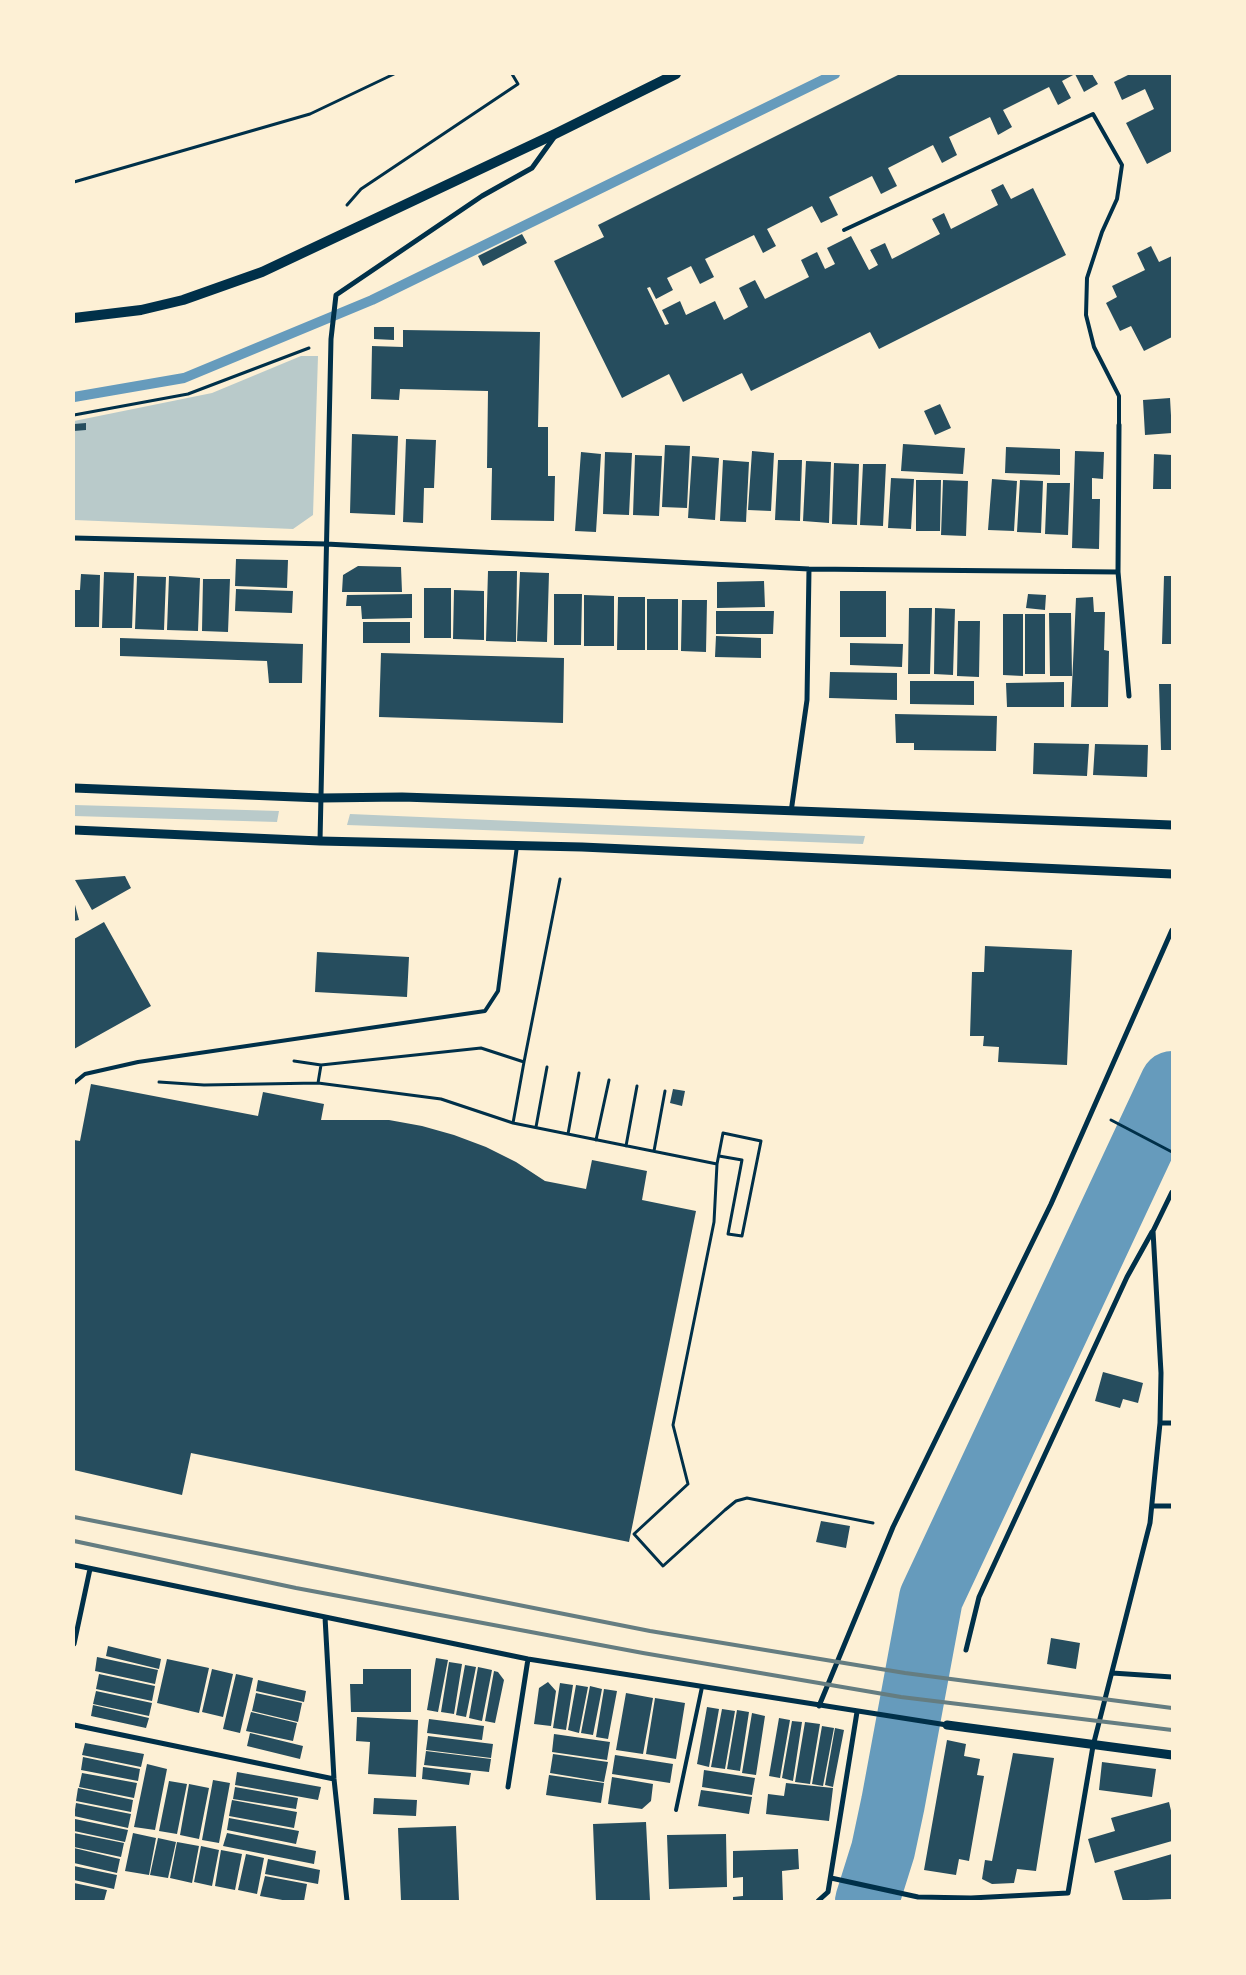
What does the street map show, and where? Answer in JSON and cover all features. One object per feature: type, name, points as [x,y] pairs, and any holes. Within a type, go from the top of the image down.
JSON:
[{"type":"main road","points":[[74,318],[141,310],[183,300],[262,272],[557,133],[676,74]]},
{"type":"street","points":[[320,841],[331,338],[336,295],[482,196],[532,168],[557,133]]},
{"type":"street","points":[[1119,425],[1118,572],[1129,696]]},
{"type":"street","points":[[74,538],[326,544],[809,569],[1118,572]]},
{"type":"street","points":[[791,812],[807,700],[809,569]]},
{"type":"street","points":[[74,788],[321,798],[402,797],[1172,825]]},
{"type":"street","points":[[74,830],[320,841],[518,845],[1172,874]]},
{"type":"street","points":[[819,1706],[894,1527],[1051,1204],[1172,930]]},
{"type":"street","points":[[966,1650],[980,1596],[1126,1277],[1153,1232],[1172,1192]]},
{"type":"street","points":[[831,1878],[912,1895],[917,1899],[1068,1893],[1093,1746],[1150,1523],[1160,1423],[1161,1373],[1153,1232]]},
{"type":"street","points":[[1160,1423],[1172,1422]]},
{"type":"street","points":[[1152,1506],[1172,1506]]},
{"type":"street","points":[[74,1565],[528,1659],[857,1712],[1093,1746],[1172,1755]]},
{"type":"street","points":[[74,1644],[90,1569]]},
{"type":"street","points":[[325,1617],[334,1779],[347,1901]]},
{"type":"street","points":[[508,1787],[528,1659]]},
{"type":"street","points":[[1112,1672],[1172,1677]]},
{"type":"street","points":[[818,1901],[828,1892],[831,1878],[857,1712]]},
{"type":"street","points":[[74,1725],[334,1779]]},
{"type":"lane","points":[[844,230],[1093,114],[1122,165],[1117,199],[1102,232],[1087,278],[1086,315],[1094,347],[1119,396],[1119,425]]},
{"type":"lane","points":[[74,1083],[85,1074],[138,1062],[485,1011],[498,991],[518,845]]},
{"type":"lane","points":[[676,1810],[702,1687]]},
{"type":"path","points":[[74,182],[310,114],[394,74]]},
{"type":"path","points":[[340,236],[346,206],[361,189],[518,84],[512,74]]},
{"type":"path","points":[[74,415],[188,394],[331,338]]},
{"type":"path","points":[[513,1123],[560,879]]},
{"type":"path","points":[[318,1083],[321,1066],[480,1048],[524,1062]]},
{"type":"path","points":[[536,1128],[547,1067]]},
{"type":"path","points":[[568,1134],[579,1073]]},
{"type":"path","points":[[596,1140],[609,1080]]},
{"type":"path","points":[[158,1082],[204,1085],[318,1083],[441,1099],[513,1123],[717,1164]]},
{"type":"path","points":[[626,1146],[637,1086]]},
{"type":"path","points":[[654,1151],[665,1091]]},
{"type":"path","points":[[1092,1111],[1172,1152]]},
{"type":"path","points":[[719,1156],[742,1160],[728,1234],[742,1236],[761,1141],[723,1133],[717,1164],[714,1222],[673,1425],[688,1484],[634,1534],[663,1566],[736,1501],[747,1498],[894,1527]]},
{"type":"shaded area","points":[[301,356],[318,356],[313,515],[293,529],[74,520],[74,421],[212,393]]},
{"type":"shaded area","points":[[74,805],[279,811],[277,822],[74,816]]},
{"type":"shaded area","points":[[350,814],[865,836],[863,844],[347,825]]},
{"type":"building","points":[[900,74],[1075,74],[1062,81],[1071,98],[1058,105],[1049,87],[1003,110],[1012,127],[998,135],[990,117],[949,137],[957,155],[942,163],[933,145],[888,168],[897,186],[881,194],[872,176],[829,197],[838,215],[821,223],[812,206],[767,229],[776,246],[763,253],[754,235],[705,259],[714,277],[700,284],[691,266],[667,278],[673,290],[656,299],[650,287],[647,288],[665,325],[669,324],[662,310],[680,301],[686,315],[715,301],[724,320],[748,307],[739,288],[755,280],[765,299],[809,277],[801,260],[817,252],[825,269],[835,264],[827,248],[851,236],[869,270],[878,265],[870,250],[885,243],[892,259],[940,234],[932,219],[944,213],[951,229],[998,205],[991,190],[1003,184],[1011,199],[1033,188],[1066,255],[879,349],[870,332],[751,391],[742,373],[683,402],[669,374],[622,398],[554,261],[604,237],[598,225]]},
{"type":"building","points":[[1075,74],[1092,74],[1098,84],[1084,92]]},
{"type":"building","points":[[1130,74],[1172,74],[1172,151],[1147,164],[1126,123],[1154,109],[1145,89],[1122,100],[1114,82]]},
{"type":"building","points":[[522,234],[527,243],[483,266],[478,256]]},
{"type":"building","points":[[1151,246],[1159,262],[1172,256],[1172,337],[1144,351],[1131,326],[1120,331],[1106,303],[1117,297],[1112,286],[1145,270],[1137,253]]},
{"type":"building","points":[[374,327],[394,327],[394,340],[374,339]]},
{"type":"building","points":[[403,330],[540,332],[538,427],[548,427],[548,476],[555,476],[554,521],[491,520],[492,468],[487,468],[488,391],[400,389],[399,400],[371,399],[372,346],[403,347]]},
{"type":"building","points":[[1170,398],[1172,433],[1145,435],[1143,400]]},
{"type":"building","points":[[940,404],[951,428],[935,435],[924,411]]},
{"type":"building","points":[[86,423],[86,430],[74,431],[74,424]]},
{"type":"building","points":[[352,434],[398,436],[395,515],[350,513]]},
{"type":"building","points":[[406,439],[436,440],[434,488],[424,488],[423,523],[403,522]]},
{"type":"building","points":[[903,444],[965,448],[963,474],[901,471]]},
{"type":"building","points":[[665,445],[690,446],[687,508],[662,507]]},
{"type":"building","points":[[1006,447],[1060,449],[1060,475],[1005,473]]},
{"type":"building","points":[[752,451],[774,453],[771,511],[748,510]]},
{"type":"building","points":[[1075,451],[1104,452],[1103,479],[1092,478],[1092,499],[1100,499],[1099,549],[1072,548]]},
{"type":"building","points":[[581,452],[601,454],[596,532],[575,531]]},
{"type":"building","points":[[605,452],[632,453],[629,515],[603,514]]},
{"type":"building","points":[[1154,454],[1172,455],[1172,489],[1153,489]]},
{"type":"building","points":[[635,455],[662,456],[659,516],[633,515]]},
{"type":"building","points":[[692,456],[719,458],[715,520],[688,518]]},
{"type":"building","points":[[723,460],[749,462],[746,522],[720,521]]},
{"type":"building","points":[[778,460],[802,460],[800,521],[775,520]]},
{"type":"building","points":[[806,461],[831,462],[829,523],[803,521]]},
{"type":"building","points":[[834,463],[859,464],[857,525],[832,524]]},
{"type":"building","points":[[863,464],[886,464],[883,526],[860,525]]},
{"type":"building","points":[[891,478],[914,479],[911,529],[888,528]]},
{"type":"building","points":[[992,479],[1017,481],[1014,531],[988,530]]},
{"type":"building","points":[[916,480],[941,480],[940,531],[916,531]]},
{"type":"building","points":[[943,480],[968,481],[966,536],[941,535]]},
{"type":"building","points":[[1020,480],[1043,481],[1041,533],[1017,532]]},
{"type":"building","points":[[1047,483],[1070,483],[1068,535],[1045,534]]},
{"type":"building","points":[[236,559],[288,560],[287,588],[235,586]]},
{"type":"building","points":[[358,566],[401,567],[402,592],[342,592],[343,575]]},
{"type":"building","points":[[488,571],[517,571],[516,642],[486,641]]},
{"type":"building","points":[[104,572],[134,573],[132,628],[102,628]]},
{"type":"building","points":[[520,572],[549,573],[547,642],[517,641]]},
{"type":"building","points":[[81,574],[100,575],[99,627],[74,627],[74,590],[80,590]]},
{"type":"building","points":[[137,576],[166,577],[164,630],[135,629]]},
{"type":"building","points":[[169,576],[200,578],[198,631],[167,630]]},
{"type":"building","points":[[1164,576],[1172,576],[1172,644],[1162,644]]},
{"type":"building","points":[[203,579],[230,579],[228,632],[202,631]]},
{"type":"building","points":[[764,581],[765,607],[717,608],[717,582]]},
{"type":"building","points":[[424,588],[451,588],[451,638],[424,638]]},
{"type":"building","points":[[236,589],[293,591],[292,613],[235,611]]},
{"type":"building","points":[[454,590],[484,591],[484,640],[453,639]]},
{"type":"building","points":[[840,591],[886,591],[886,637],[840,637]]},
{"type":"building","points":[[412,594],[412,618],[362,619],[361,606],[346,606],[347,595]]},
{"type":"building","points":[[554,594],[582,594],[581,645],[554,645]]},
{"type":"building","points":[[1028,594],[1046,595],[1045,610],[1026,608]]},
{"type":"building","points":[[584,595],[614,596],[614,646],[584,646]]},
{"type":"building","points":[[618,597],[645,597],[645,650],[617,650]]},
{"type":"building","points":[[1093,597],[1094,612],[1105,612],[1104,650],[1109,651],[1108,707],[1071,707],[1076,598]]},
{"type":"building","points":[[647,599],[678,599],[678,650],[647,650]]},
{"type":"building","points":[[682,600],[707,600],[706,652],[681,651]]},
{"type":"building","points":[[909,608],[932,608],[930,674],[908,674]]},
{"type":"building","points":[[935,608],[955,609],[953,675],[934,674]]},
{"type":"building","points":[[716,611],[774,611],[773,634],[716,634]]},
{"type":"building","points":[[1049,613],[1071,613],[1072,676],[1050,676]]},
{"type":"building","points":[[1003,614],[1023,614],[1023,676],[1003,675]]},
{"type":"building","points":[[1025,614],[1045,614],[1045,674],[1025,674]]},
{"type":"building","points":[[958,621],[980,621],[979,677],[957,676]]},
{"type":"building","points":[[363,622],[410,622],[410,643],[363,643]]},
{"type":"building","points":[[716,636],[761,638],[761,658],[715,657]]},
{"type":"building","points":[[120,638],[303,644],[302,683],[269,683],[267,661],[120,656]]},
{"type":"building","points":[[850,643],[903,644],[902,667],[850,665]]},
{"type":"building","points":[[381,653],[564,658],[563,723],[379,717]]},
{"type":"building","points":[[830,672],[897,673],[897,700],[829,698]]},
{"type":"building","points":[[910,681],[974,681],[974,705],[910,704]]},
{"type":"building","points":[[1064,682],[1064,707],[1007,707],[1006,683]]},
{"type":"building","points":[[1159,684],[1172,684],[1172,750],[1161,750]]},
{"type":"building","points":[[895,714],[997,716],[996,751],[914,750],[914,743],[896,743]]},
{"type":"building","points":[[1034,743],[1089,744],[1087,776],[1033,774]]},
{"type":"building","points":[[1095,744],[1148,745],[1147,777],[1093,775]]},
{"type":"building","points":[[125,876],[131,888],[92,910],[75,880]]},
{"type":"building","points":[[74,901],[79,920],[74,921]]},
{"type":"building","points":[[104,922],[151,1006],[74,1049],[74,939]]},
{"type":"building","points":[[985,946],[1072,950],[1067,1065],[998,1062],[999,1047],[983,1046],[984,1036],[970,1036],[972,972],[984,972]]},
{"type":"building","points":[[317,952],[409,957],[407,997],[315,992]]},
{"type":"building","points":[[91,1084],[258,1116],[263,1092],[324,1104],[321,1120],[389,1120],[422,1126],[486,1147],[516,1162],[545,1181],[586,1189],[592,1160],[647,1171],[642,1200],[696,1211],[629,1542],[191,1453],[182,1495],[74,1470],[74,1140],[80,1141]]},
{"type":"building","points":[[673,1089],[685,1091],[682,1106],[670,1103]]},
{"type":"building","points":[[1103,1372],[1143,1383],[1138,1403],[1123,1399],[1120,1408],[1095,1401]]},
{"type":"building","points":[[821,1521],[850,1526],[846,1548],[816,1542]]},
{"type":"building","points":[[1051,1638],[1080,1643],[1076,1669],[1047,1664]]},
{"type":"building","points":[[108,1646],[161,1659],[159,1669],[106,1656]]},
{"type":"building","points":[[97,1657],[158,1670],[155,1684],[95,1671]]},
{"type":"building","points":[[436,1658],[448,1660],[438,1712],[427,1710]]},
{"type":"building","points":[[167,1659],[209,1668],[199,1713],[157,1703]]},
{"type":"building","points":[[449,1662],[462,1664],[454,1714],[441,1712]]},
{"type":"building","points":[[465,1665],[476,1667],[466,1717],[456,1715]]},
{"type":"building","points":[[478,1667],[492,1670],[482,1721],[469,1718]]},
{"type":"building","points":[[212,1669],[233,1674],[223,1717],[202,1712]]},
{"type":"building","points":[[363,1669],[411,1669],[411,1712],[351,1712],[350,1684],[363,1684]]},
{"type":"building","points":[[494,1671],[498,1672],[504,1680],[495,1723],[485,1721]]},
{"type":"building","points":[[99,1674],[155,1686],[152,1701],[96,1689]]},
{"type":"building","points":[[236,1674],[253,1678],[240,1733],[223,1729]]},
{"type":"building","points":[[258,1680],[306,1691],[304,1702],[256,1691]]},
{"type":"building","points":[[548,1682],[556,1691],[551,1726],[534,1724],[539,1688]]},
{"type":"building","points":[[560,1683],[573,1685],[566,1730],[553,1728]]},
{"type":"building","points":[[576,1685],[588,1687],[579,1733],[568,1730]]},
{"type":"building","points":[[590,1686],[602,1689],[593,1735],[581,1733]]},
{"type":"building","points":[[604,1689],[617,1691],[608,1739],[596,1737]]},
{"type":"building","points":[[96,1691],[152,1703],[149,1716],[93,1704]]},
{"type":"building","points":[[256,1693],[302,1703],[298,1722],[252,1711]]},
{"type":"building","points":[[626,1693],[653,1698],[643,1754],[616,1750]]},
{"type":"building","points":[[655,1698],[685,1703],[676,1759],[646,1754]]},
{"type":"building","points":[[93,1705],[149,1718],[146,1728],[91,1716]]},
{"type":"building","points":[[707,1707],[719,1709],[709,1767],[697,1764]]},
{"type":"building","points":[[722,1709],[735,1711],[725,1769],[711,1767]]},
{"type":"building","points":[[737,1710],[749,1712],[740,1771],[727,1769]]},
{"type":"building","points":[[251,1712],[297,1723],[293,1741],[246,1731]]},
{"type":"building","points":[[752,1713],[765,1716],[756,1775],[742,1773]]},
{"type":"building","points":[[357,1717],[418,1720],[416,1777],[368,1774],[370,1742],[356,1741]]},
{"type":"building","points":[[779,1718],[790,1720],[780,1778],[769,1776]]},
{"type":"building","points":[[429,1719],[484,1726],[482,1740],[427,1733]]},
{"type":"building","points":[[792,1721],[802,1722],[793,1781],[782,1778]]},
{"type":"building","points":[[805,1722],[820,1724],[810,1784],[795,1782]]},
{"type":"building","points":[[822,1726],[834,1728],[823,1786],[812,1784]]},
{"type":"building","points":[[835,1728],[844,1730],[833,1787],[825,1785]]},
{"type":"building","points":[[250,1733],[303,1746],[300,1759],[247,1746]]},
{"type":"building","points":[[554,1734],[610,1742],[607,1760],[552,1752]]},
{"type":"building","points":[[428,1736],[493,1744],[491,1758],[426,1750]]},
{"type":"building","points":[[947,1740],[966,1744],[964,1756],[980,1759],[977,1775],[984,1776],[969,1861],[959,1859],[956,1875],[924,1870]]},
{"type":"building","points":[[85,1743],[144,1754],[141,1767],[82,1755]]},
{"type":"building","points":[[426,1751],[491,1759],[489,1772],[424,1765]]},
{"type":"building","points":[[1013,1753],[1054,1758],[1036,1871],[1017,1869],[1014,1883],[992,1884],[982,1879],[985,1860],[992,1861]]},
{"type":"building","points":[[553,1754],[608,1762],[604,1782],[550,1773]]},
{"type":"building","points":[[615,1755],[673,1764],[670,1783],[612,1774]]},
{"type":"building","points":[[83,1757],[140,1769],[138,1781],[81,1770]]},
{"type":"building","points":[[1102,1762],[1156,1769],[1152,1797],[1099,1790]]},
{"type":"building","points":[[147,1764],[167,1769],[155,1830],[134,1827]]},
{"type":"building","points":[[423,1767],[471,1773],[469,1785],[422,1779]]},
{"type":"building","points":[[704,1770],[755,1778],[752,1795],[702,1787]]},
{"type":"building","points":[[237,1772],[321,1787],[318,1800],[235,1785]]},
{"type":"building","points":[[82,1773],[137,1783],[134,1798],[79,1787]]},
{"type":"building","points":[[549,1775],[604,1783],[601,1803],[546,1795]]},
{"type":"building","points":[[612,1777],[653,1784],[651,1801],[642,1809],[608,1804]]},
{"type":"building","points":[[213,1780],[230,1783],[219,1843],[202,1840]]},
{"type":"building","points":[[169,1781],[187,1784],[177,1834],[159,1831]]},
{"type":"building","points":[[786,1783],[833,1788],[829,1821],[766,1814],[768,1794],[784,1796]]},
{"type":"building","points":[[189,1784],[209,1788],[199,1839],[180,1835]]},
{"type":"building","points":[[235,1787],[298,1798],[296,1809],[233,1799]]},
{"type":"building","points":[[78,1788],[133,1800],[131,1812],[76,1801]]},
{"type":"building","points":[[701,1790],[752,1797],[749,1814],[698,1806]]},
{"type":"building","points":[[374,1798],[417,1800],[416,1816],[373,1814]]},
{"type":"building","points":[[232,1800],[297,1812],[294,1828],[229,1816]]},
{"type":"building","points":[[1169,1802],[1172,1815],[1172,1841],[1095,1863],[1088,1839],[1115,1831],[1111,1818]]},
{"type":"building","points":[[76,1803],[131,1814],[128,1828],[74,1816]]},
{"type":"building","points":[[229,1818],[299,1831],[296,1844],[227,1830]]},
{"type":"building","points":[[75,1819],[128,1830],[125,1842],[74,1831]]},
{"type":"building","points":[[646,1822],[650,1901],[596,1901],[593,1824]]},
{"type":"building","points":[[456,1826],[459,1901],[401,1901],[398,1828]]},
{"type":"building","points":[[74,1833],[124,1843],[121,1857],[74,1847]]},
{"type":"building","points":[[133,1833],[156,1838],[149,1875],[125,1871]]},
{"type":"building","points":[[227,1833],[316,1851],[314,1864],[223,1846]]},
{"type":"building","points":[[726,1834],[727,1887],[669,1889],[667,1835]]},
{"type":"building","points":[[158,1838],[176,1842],[168,1878],[150,1875]]},
{"type":"building","points":[[177,1842],[199,1846],[192,1883],[170,1878]]},
{"type":"building","points":[[201,1846],[219,1850],[212,1886],[194,1882]]},
{"type":"building","points":[[74,1848],[120,1859],[117,1873],[74,1863]]},
{"type":"building","points":[[798,1849],[799,1869],[782,1871],[783,1901],[733,1901],[733,1897],[743,1896],[743,1877],[733,1878],[733,1851]]},
{"type":"building","points":[[221,1850],[242,1854],[235,1890],[215,1886]]},
{"type":"building","points":[[246,1854],[264,1858],[257,1894],[238,1890]]},
{"type":"building","points":[[1172,1854],[1172,1899],[1123,1901],[1114,1871]]},
{"type":"building","points":[[268,1859],[320,1870],[318,1884],[265,1874]]},
{"type":"building","points":[[74,1866],[117,1875],[114,1889],[74,1880]]},
{"type":"building","points":[[265,1876],[307,1884],[304,1901],[288,1901],[260,1896]]},
{"type":"building","points":[[74,1883],[107,1890],[104,1901],[74,1901]]},
{"type":"waterway","points":[[74,397],[184,378],[372,300],[835,74]]},
{"type":"waterway","points":[[867,1901],[883,1850],[893,1803],[931,1598],[1172,1083]]},
{"type":"railway","points":[[74,1517],[650,1631],[905,1673],[1172,1708]]},
{"type":"railway","points":[[74,1541],[296,1588],[643,1653],[901,1697],[1172,1730]]}]
